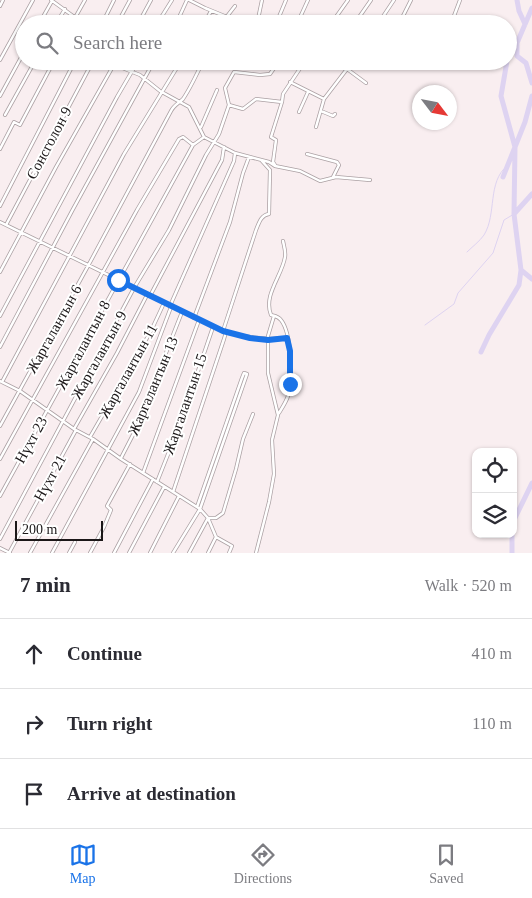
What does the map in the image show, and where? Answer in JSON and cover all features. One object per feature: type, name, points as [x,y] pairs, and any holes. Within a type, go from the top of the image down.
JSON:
[{"type":"street","points":[[0,6],[3,0]]},
{"type":"street","points":[[25,15],[33,0]]},
{"type":"street","points":[[44,15],[52,0],[74,15]]},
{"type":"street","points":[[76,15],[85,0]]},
{"type":"street","points":[[106,15],[114,0]]},
{"type":"street","points":[[122,15],[130,0]]},
{"type":"street","points":[[143,15],[151,0]]},
{"type":"street","points":[[163,15],[172,0]]},
{"type":"street","points":[[180,15],[188,0],[222,15]]},
{"type":"street","points":[[259,15],[262,0]]},
{"type":"street","points":[[280,15],[286,0]]},
{"type":"street","points":[[301,15],[308,0]]},
{"type":"street","points":[[337,15],[348,0]]},
{"type":"street","points":[[361,15],[371,0]]},
{"type":"street","points":[[384,15],[394,0]]},
{"type":"street","points":[[402,15],[411,0]]},
{"type":"street","points":[[454,15],[460,0]]},
{"type":"street","points":[[228,15],[235,6]]},
{"type":"street","points":[[61,15],[65,9]]},
{"type":"street","points":[[209,15],[211,11]]},
{"type":"street","points":[[0,60],[15,33]]},
{"type":"street","points":[[0,96],[15,68]]},
{"type":"street","points":[[5,115],[30,70]]},
{"type":"street","points":[[0,149],[14,122],[20,125],[49,70]]},
{"type":"street","points":[[0,206],[70,70]]},
{"type":"street","name":"Сонсголон 9","points":[[6,225],[88,70]]},
{"type":"street","points":[[0,272],[110,70]]},
{"type":"street","points":[[129,70],[189,107],[204,137],[235,153],[269,162],[275,166],[300,171],[320,181],[332,178],[370,180]]},
{"type":"street","points":[[0,347],[149,70]]},
{"type":"street","points":[[175,70],[124,154],[1,381],[20,391],[75,430],[91,438],[198,508],[208,518],[216,537],[232,546],[229,553]]},
{"type":"street","name":"Жаргалантын 6","points":[[0,426],[171,111],[192,85],[199,70]]},
{"type":"street","name":"Жаргалантын 9","points":[[0,539],[134,288],[169,230],[206,155],[215,142],[229,105],[225,88],[234,72],[260,76],[270,74],[272,70]]},
{"type":"street","points":[[275,166],[273,162],[276,140],[271,137],[283,94],[299,70]]},
{"type":"street","points":[[316,127],[324,99],[345,70]]},
{"type":"street","points":[[347,70],[366,83]]},
{"type":"street","points":[[0,316],[132,72]]},
{"type":"street","points":[[290,82],[324,99]]},
{"type":"street","points":[[200,128],[217,90]]},
{"type":"street","points":[[299,112],[308,92]]},
{"type":"street","points":[[229,105],[243,109],[256,99],[282,102]]},
{"type":"street","points":[[321,111],[333,116],[335,114]]},
{"type":"street","points":[[0,458],[102,273],[179,140],[183,137],[192,146],[204,137]]},
{"type":"street","name":"Жаргалантын 8","points":[[47,410],[192,146]]},
{"type":"street","name":"Нүхт 21","points":[[9,553],[222,160],[224,147]]},
{"type":"street","points":[[52,553],[139,392],[171,306],[234,161],[235,153]]},
{"type":"street","points":[[308,154],[337,162],[340,165],[332,178]]},
{"type":"street","points":[[194,318],[230,222],[249,156]]},
{"type":"street","points":[[172,492],[256,230],[261,218],[269,214],[270,170],[261,160]]},
{"type":"street","points":[[0,222],[224,332],[268,340],[287,338]]},
{"type":"street","points":[[256,553],[273,484],[272,440],[278,415],[288,398],[290,384],[290,351],[287,338],[282,321],[277,316],[271,315],[269,311],[271,292],[285,257],[283,241]]},
{"type":"street","name":"Жаргалантын 11","points":[[30,553],[151,331],[164,303]]},
{"type":"street","name":"Жаргалантын 13","points":[[121,459],[137,427],[182,312]]},
{"type":"street","points":[[274,316],[268,340],[268,374],[278,415]]},
{"type":"street","points":[[143,473],[199,320]]},
{"type":"street","name":"Жаргалантын 15","points":[[157,482],[180,424],[212,327]]},
{"type":"street","points":[[173,553],[198,508],[213,465],[222,439],[245,373],[247,374],[222,439]]},
{"type":"street","name":"Нүхт 23","points":[[0,496],[47,410]]},
{"type":"street","points":[[208,518],[216,518],[223,513],[243,439],[254,414]]},
{"type":"street","points":[[90,553],[111,510],[107,506],[130,464]]},
{"type":"street","points":[[114,553],[153,479]]},
{"type":"street","points":[[129,553],[164,487]]},
{"type":"street","points":[[150,553],[179,496]]},
{"type":"street","points":[[189,553],[208,518]]},
{"type":"street","points":[[208,553],[216,537]]},
{"type":"street","points":[[69,553],[75,542]]},
{"type":"street","points":[[0,548],[9,553]]},
{"type":"waterway","points":[[517,0],[519,11],[525,24]]},
{"type":"waterway","points":[[532,8],[517,43],[517,56],[526,63],[532,83]]},
{"type":"waterway","points":[[505,70],[501,96],[515,147],[514,214]]},
{"type":"waterway","points":[[503,177],[525,122],[532,96]]},
{"type":"waterway","points":[[467,252],[484,235],[488,227],[494,189],[501,173],[507,166]]},
{"type":"waterway","points":[[532,194],[514,214],[521,270],[532,279]]},
{"type":"waterway","points":[[425,325],[454,304],[458,293],[493,253],[504,220],[514,214]]},
{"type":"waterway","points":[[481,352],[519,285],[521,270]]},
{"type":"waterway","points":[[517,514],[532,483]]},
{"type":"waterway","points":[[512,538],[512,553]]},
{"type":"route","points":[[118,280],[223,331],[250,338],[268,340],[287,338],[290,351],[290,384]]}]
